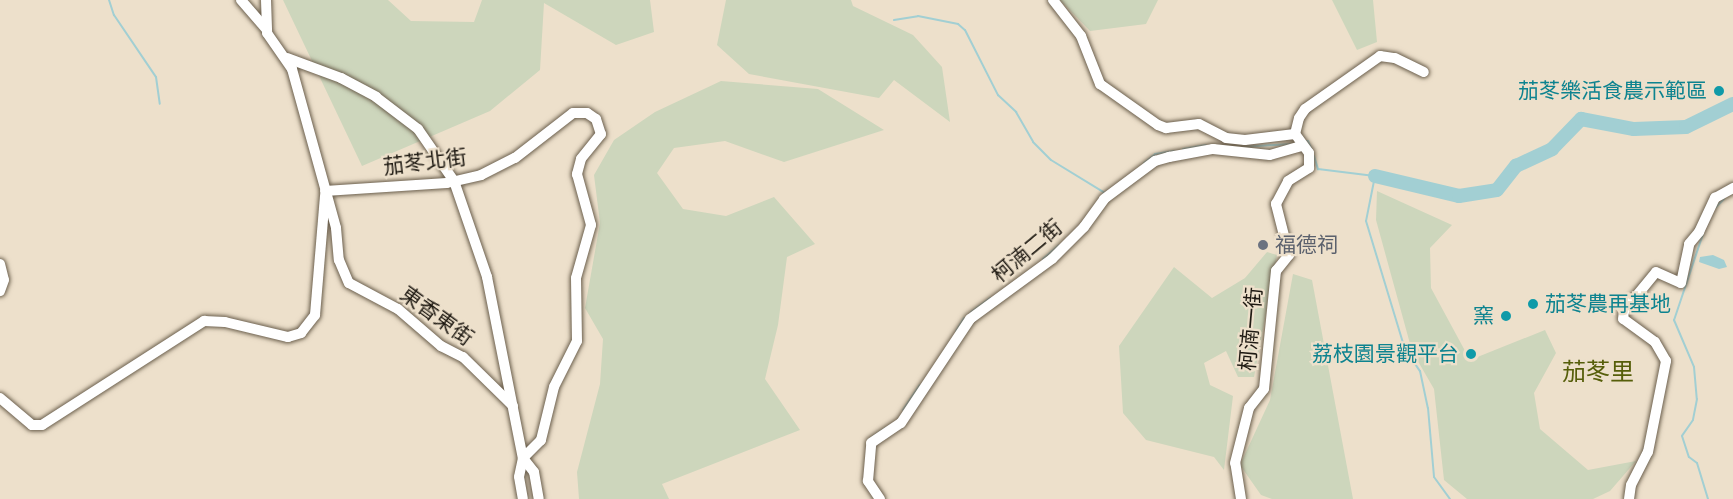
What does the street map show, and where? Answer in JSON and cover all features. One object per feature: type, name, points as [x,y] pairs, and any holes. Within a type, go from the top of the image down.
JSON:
[{"type":"street","points":[[0,398],[32,424],[42,425],[204,321],[225,322],[288,337],[301,333],[315,315],[325,191],[287,58],[241,0]]},
{"type":"street","points":[[266,0],[266,29]]},
{"type":"street","points":[[1053,0],[1082,36],[1100,84],[1166,128],[1198,124],[1226,138],[1245,140],[1295,134],[1305,109],[1373,59],[1395,58],[1424,72]]},
{"type":"street","points":[[287,58],[342,78],[376,97],[418,129],[454,181],[488,277],[523,458],[519,477],[523,499]]},
{"type":"street","name":"茄苳北街","points":[[325,191],[454,181],[499,167],[573,113],[587,113],[602,130],[581,159],[577,174],[591,225],[576,278],[577,341],[554,387],[541,440],[523,458]]},
{"type":"street","name":"柯湳一街","points":[[1241,499],[1236,453],[1249,408],[1264,389],[1276,271],[1289,255],[1276,204],[1288,182],[1309,168],[1309,153],[1295,134]]},
{"type":"street","name":"柯湳二街","points":[[880,499],[868,481],[872,443],[901,423],[970,319],[1052,259],[1084,227],[1104,199],[1155,161],[1169,157],[1213,149],[1270,155],[1302,146]]},
{"type":"street","points":[[1629,499],[1631,485],[1648,452],[1666,361],[1655,342],[1623,319],[1624,311],[1656,272],[1681,283],[1689,244],[1700,232],[1715,198],[1733,188]]},
{"type":"street","name":"東香東街","points":[[325,191],[336,228],[339,260],[349,283],[398,309],[441,346],[463,357],[513,406]]},
{"type":"street","points":[[0,264],[4,280],[0,291]]},
{"type":"street","points":[[523,458],[534,472],[539,499]]},
{"type":"green space","points":[[283,0],[388,0],[411,21],[474,22],[482,0],[650,0],[654,32],[616,45],[544,3],[540,70],[490,111],[362,166]]},
{"type":"green space","points":[[726,0],[851,0],[853,6],[913,35],[942,67],[950,122],[894,80],[879,98],[749,74],[717,45]]},
{"type":"green space","points":[[1060,0],[1158,0],[1146,24],[1090,31]]},
{"type":"green space","points":[[1332,0],[1373,0],[1377,42],[1357,50]]},
{"type":"green space","points":[[721,81],[818,89],[884,130],[784,162],[725,141],[674,148],[657,173],[683,209],[726,216],[774,197],[815,244],[787,257],[778,325],[765,379],[800,430],[662,484],[669,499],[579,499],[577,472],[600,384],[603,339],[585,308],[600,223],[594,175],[614,140],[655,112]]},
{"type":"green space","points":[[1377,191],[1452,225],[1430,248],[1431,288],[1470,360],[1545,330],[1556,353],[1534,393],[1540,429],[1588,470],[1636,461],[1610,491],[1593,499],[1467,499],[1444,480],[1434,389],[1412,351],[1376,220]]},
{"type":"green space","points":[[1267,252],[1277,255],[1254,377],[1238,377],[1226,351],[1204,363],[1210,385],[1233,396],[1224,470],[1214,457],[1146,440],[1123,413],[1119,346],[1174,267],[1212,298],[1245,278]]},
{"type":"green space","points":[[1293,274],[1312,280],[1353,499],[1272,499],[1261,495],[1240,465],[1270,400]]},
{"type":"water","points":[[1713,255],[1724,260],[1727,267],[1719,269],[1699,262],[1700,257]]},
{"type":"waterway","points":[[109,0],[114,15],[156,77],[160,104]]},
{"type":"waterway","points":[[894,20],[918,16],[958,24],[965,30],[998,95],[1016,112],[1033,142],[1051,160],[1105,193]]},
{"type":"waterway","points":[[1375,176],[1459,196],[1497,190],[1516,166],[1552,149],[1581,119],[1634,129],[1686,127],[1733,104]]},
{"type":"waterway","points":[[1304,141],[1308,141],[1311,148]]},
{"type":"waterway","points":[[1242,147],[1290,144]]},
{"type":"waterway","points":[[1183,149],[1206,145]]},
{"type":"waterway","points":[[1144,163],[1155,154],[1174,151]]},
{"type":"waterway","points":[[1314,156],[1318,169],[1375,176],[1366,221],[1405,349],[1420,371],[1428,408],[1434,477],[1450,499]]},
{"type":"waterway","points":[[1715,208],[1724,199]]},
{"type":"waterway","points":[[1703,234],[1674,320],[1694,367],[1697,399],[1693,420],[1682,436],[1689,457],[1697,463],[1708,499]]},
{"type":"waterway","points":[[1043,259],[1059,245]]},
{"type":"waterway","points":[[971,312],[990,298]]},
{"type":"waterway","points":[[956,331],[964,318]]},
{"type":"waterway","points":[[903,410],[920,385]]},
{"type":"waterway","points":[[868,440],[885,428]]},
{"type":"place","name":"茄苳樂活食農示範區","points":[[1719,91]]},
{"type":"place","name":"福德祠","points":[[1263,245]]},
{"type":"place","name":"茄苳農再基地","points":[[1533,304]]},
{"type":"place","name":"窯","points":[[1506,316]]},
{"type":"place","name":"荔枝園景觀平台","points":[[1471,354]]},
{"type":"district","name":"茄苳里","points":[[1598,372]]}]
